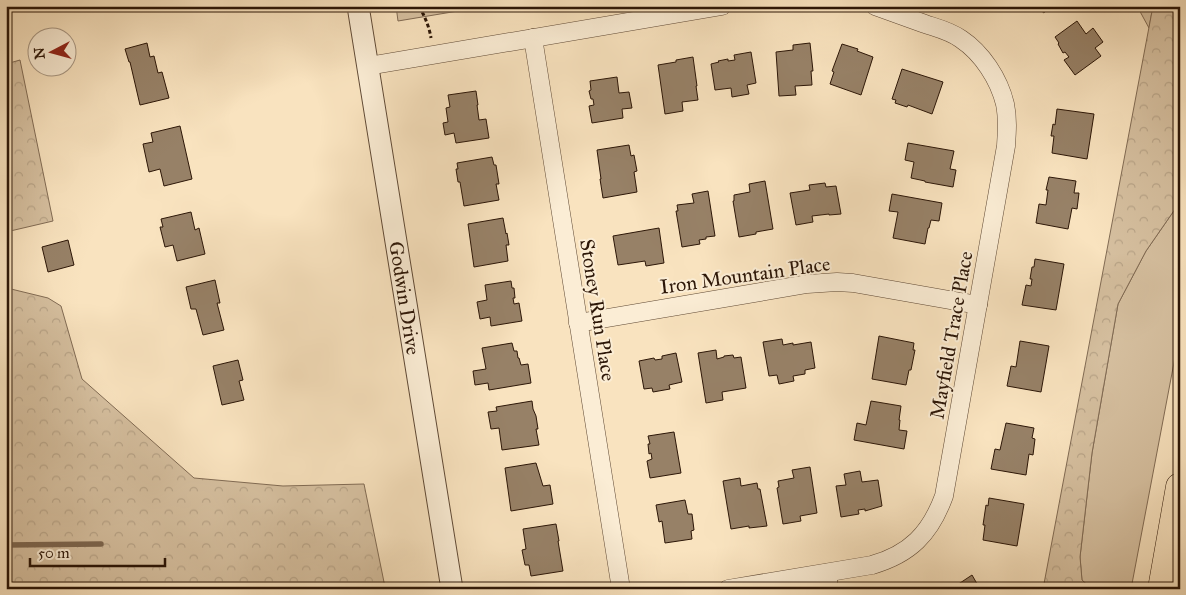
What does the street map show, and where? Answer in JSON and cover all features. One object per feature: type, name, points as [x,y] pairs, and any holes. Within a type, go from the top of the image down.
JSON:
[{"type":"highway","points":[[1162,589],[1180,487]]},
{"type":"street","name":"Godwin Drive","points":[[358,6],[452,589]]},
{"type":"street","points":[[368,66],[722,6]]},
{"type":"street","name":"Mayfield Trace Place","points":[[728,589],[828,581],[887,560],[912,545],[922,536],[934,520],[944,496],[1006,146],[1007,118],[1005,103],[992,73],[981,58],[960,38],[875,6]]},
{"type":"street","name":"Stoney Run Place","points":[[533,38],[621,589]]},
{"type":"street","name":"Iron Mountain Place","points":[[578,323],[807,284],[837,282],[853,283],[978,305]]},
{"type":"path","points":[[419,6],[429,26],[434,55]]},
{"type":"green space","points":[[396,6],[488,6],[398,21]]},
{"type":"green space","points":[[1137,6],[1153,6],[1149,28]]},
{"type":"green space","points":[[1153,6],[1180,6],[1180,202],[1146,251],[1118,304],[1092,453],[1080,557],[1082,580],[1092,589],[1043,589]]},
{"type":"green space","points":[[20,60],[53,221],[6,232],[6,64]]},
{"type":"green space","points":[[1180,202],[1180,331],[1131,589],[1092,589],[1082,581],[1080,557],[1092,453],[1118,304],[1146,251]]},
{"type":"green space","points":[[11,289],[48,298],[61,306],[82,379],[194,478],[283,486],[364,484],[385,587],[372,589],[6,589],[6,290]]},
{"type":"building","points":[[1035,6],[1050,6],[1044,13]]},
{"type":"building","points":[[1077,21],[1086,34],[1093,28],[1103,42],[1095,48],[1101,56],[1075,75],[1064,60],[1069,57],[1065,52],[1063,53],[1055,37]]},
{"type":"building","points":[[147,43],[150,57],[154,56],[158,73],[162,72],[169,98],[140,105],[125,49]]},
{"type":"building","points":[[810,43],[813,71],[811,71],[812,85],[795,86],[796,95],[779,96],[776,52],[793,50],[793,45]]},
{"type":"building","points":[[842,44],[858,49],[857,51],[873,57],[861,95],[830,84],[834,72],[832,71]]},
{"type":"building","points":[[751,52],[756,83],[747,85],[749,94],[732,97],[731,88],[715,90],[711,64],[728,59],[728,61],[735,60],[734,55]]},
{"type":"building","points":[[693,57],[698,100],[682,102],[683,111],[665,114],[658,65]]},
{"type":"building","points":[[902,69],[943,82],[932,114],[908,105],[907,107],[895,103],[896,100],[892,99]]},
{"type":"building","points":[[617,77],[619,93],[629,92],[632,108],[622,109],[623,118],[592,123],[589,106],[594,105],[589,91],[591,90],[590,81]]},
{"type":"building","points":[[476,91],[479,120],[486,119],[489,138],[456,143],[454,133],[445,135],[443,123],[448,122],[446,108],[450,107],[448,95]]},
{"type":"building","points":[[1057,109],[1094,114],[1087,159],[1052,153],[1054,136],[1051,136],[1053,124],[1055,125]]},
{"type":"building","points":[[180,126],[192,179],[164,186],[160,169],[149,172],[143,144],[153,142],[151,133]]},
{"type":"building","points":[[908,143],[954,151],[950,169],[956,170],[953,187],[911,178],[914,162],[905,160]]},
{"type":"building","points":[[629,145],[631,156],[634,155],[637,171],[634,172],[637,192],[603,198],[597,150]]},
{"type":"building","points":[[492,157],[494,165],[496,165],[499,184],[496,184],[499,200],[464,206],[460,182],[458,182],[457,163]]},
{"type":"building","points":[[1049,177],[1076,181],[1074,193],[1079,193],[1077,209],[1072,208],[1068,229],[1036,223],[1039,204],[1046,205],[1048,190],[1046,190]]},
{"type":"building","points":[[765,181],[773,229],[739,237],[733,201],[734,195],[750,192],[749,184]]},
{"type":"building","points":[[825,183],[826,187],[836,186],[841,214],[812,216],[813,222],[796,225],[790,193],[810,190],[809,185]]},
{"type":"building","points":[[708,191],[715,236],[699,240],[700,244],[682,247],[676,211],[678,211],[677,205],[694,203],[692,194]]},
{"type":"building","points":[[892,194],[942,203],[939,221],[931,220],[925,244],[893,238],[898,212],[889,211]]},
{"type":"building","points":[[191,212],[195,230],[199,228],[205,254],[177,261],[173,245],[165,247],[160,227],[163,227],[161,219]]},
{"type":"building","points":[[503,218],[509,245],[506,245],[508,261],[474,267],[468,224]]},
{"type":"building","points":[[659,228],[664,263],[646,266],[645,261],[618,265],[613,236]]},
{"type":"building","points":[[68,240],[74,265],[48,272],[42,247]]},
{"type":"building","points":[[1035,259],[1064,264],[1056,310],[1022,305],[1026,285],[1031,286],[1032,279],[1030,279]]},
{"type":"building","points":[[215,280],[220,303],[217,303],[224,330],[203,335],[196,309],[191,309],[186,287]]},
{"type":"building","points":[[511,281],[512,288],[514,288],[514,304],[519,303],[522,321],[491,326],[490,317],[480,319],[477,302],[487,300],[485,285]]},
{"type":"building","points":[[879,336],[914,343],[913,350],[915,350],[906,385],[872,379]]},
{"type":"building","points":[[782,339],[783,345],[811,342],[815,368],[805,370],[805,374],[793,376],[794,381],[779,384],[777,375],[769,376],[763,342]]},
{"type":"building","points":[[1020,341],[1049,346],[1041,392],[1007,386],[1011,366],[1016,367]]},
{"type":"building","points":[[512,343],[514,351],[517,351],[521,365],[528,364],[531,383],[489,390],[488,383],[475,385],[473,371],[486,369],[482,348]]},
{"type":"building","points":[[716,350],[717,359],[733,355],[734,358],[741,357],[746,388],[722,392],[723,400],[706,403],[698,353]]},
{"type":"building","points":[[676,353],[682,382],[669,385],[670,389],[653,392],[652,388],[644,389],[639,361],[654,358],[655,360],[662,359],[662,356]]},
{"type":"building","points":[[238,360],[243,380],[239,381],[244,400],[222,405],[213,366]]},
{"type":"building","points":[[532,401],[536,416],[539,445],[502,450],[499,428],[491,429],[488,412],[497,411],[496,407]]},
{"type":"building","points":[[871,401],[901,406],[899,430],[907,431],[904,449],[854,440],[857,423],[866,425]]},
{"type":"building","points":[[1006,423],[1034,428],[1032,438],[1035,439],[1033,455],[1029,454],[1026,475],[991,469],[995,449],[1000,450]]},
{"type":"building","points":[[674,432],[681,473],[650,478],[647,461],[652,459],[651,453],[649,454],[648,444],[650,444],[648,436]]},
{"type":"building","points":[[536,463],[543,486],[550,485],[553,504],[511,511],[505,468]]},
{"type":"building","points":[[810,467],[817,513],[800,516],[801,521],[783,524],[777,488],[779,487],[778,481],[794,478],[792,470]]},
{"type":"building","points":[[860,471],[862,482],[878,480],[882,506],[865,511],[865,509],[858,510],[859,514],[841,517],[836,486],[846,485],[844,474]]},
{"type":"building","points":[[740,478],[741,486],[757,483],[758,489],[760,489],[767,526],[731,529],[723,481]]},
{"type":"building","points":[[989,498],[1024,504],[1017,546],[983,540],[985,525],[983,525]]},
{"type":"building","points":[[685,500],[688,514],[692,514],[694,530],[691,531],[692,539],[665,543],[662,521],[659,522],[656,505]]},
{"type":"building","points":[[556,524],[563,571],[531,576],[529,565],[525,565],[522,550],[526,549],[523,529]]},
{"type":"building","points":[[972,575],[980,589],[948,589],[957,585]]},
{"type":"waterway","points":[[6,545],[101,544]]}]
